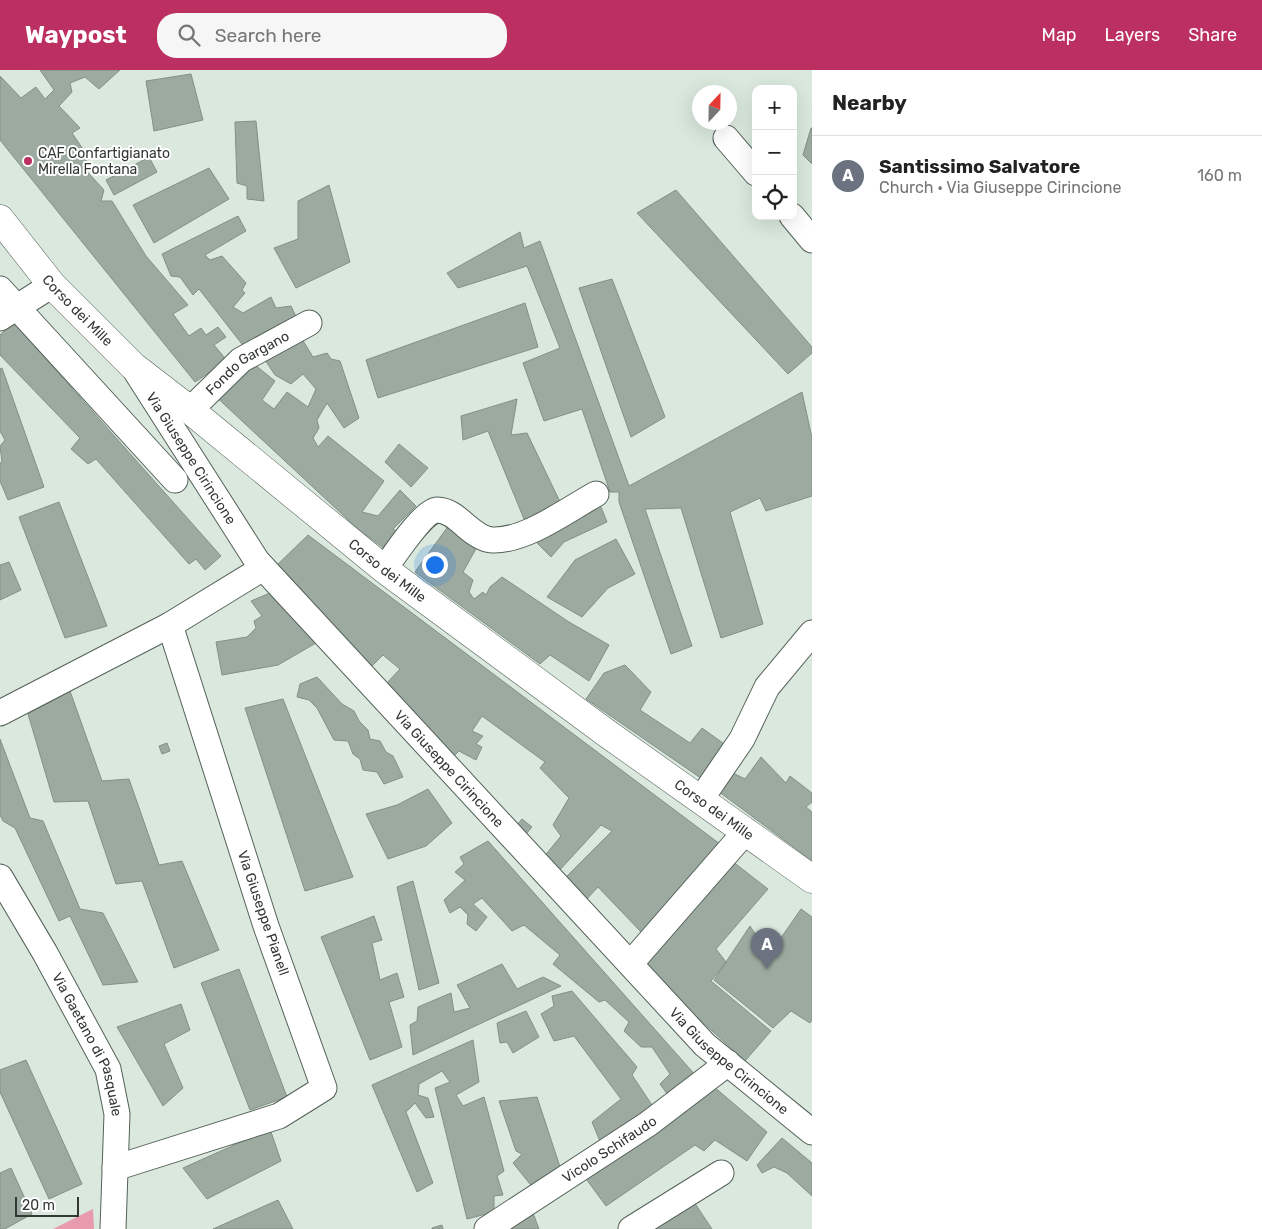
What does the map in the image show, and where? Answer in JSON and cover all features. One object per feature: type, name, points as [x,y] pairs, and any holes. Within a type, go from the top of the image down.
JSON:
[{"type":"street","points":[[726,138],[752,168]]},
{"type":"street","name":"Corso dei Mille","points":[[0,219],[52,285],[133,366],[190,410],[384,569],[605,732],[812,879]]},
{"type":"street","points":[[795,220],[812,240]]},
{"type":"street","points":[[8,313],[52,285]]},
{"type":"street","points":[[0,289],[8,313],[175,480]]},
{"type":"street","name":"Fondo Gargano","points":[[190,410],[241,360],[310,323]]},
{"type":"street","name":"Via Giuseppe Cirincione","points":[[133,366],[263,568],[632,963],[705,1045],[812,1132]]},
{"type":"street","points":[[384,569],[428,513],[436,510],[450,513],[474,533],[491,541],[507,539],[534,529],[596,494]]},
{"type":"street","points":[[0,713],[170,625],[263,568]]},
{"type":"street","name":"Via Giuseppe Pianell","points":[[115,1168],[278,1116],[324,1088],[266,926],[170,625]]},
{"type":"street","points":[[701,799],[742,739],[768,687],[812,633]]},
{"type":"street","points":[[632,963],[746,831]]},
{"type":"street","name":"Via Gaetano di Pasquale","points":[[0,877],[45,953],[108,1069],[117,1114],[113,1229]]},
{"type":"street","name":"Vicolo Schifaudo","points":[[487,1229],[648,1124],[728,1063]]},
{"type":"street","points":[[631,1229],[721,1173]]},
{"type":"shaded area","points":[[93,1209],[94,1229],[53,1229]]},
{"type":"building","points":[[40,70],[120,70],[99,89],[85,77],[70,83],[72,92],[59,106],[80,128],[72,133],[89,158],[81,165],[104,190],[101,201],[112,201],[146,256],[188,305],[173,314],[189,336],[201,328],[206,335],[218,327],[226,337],[214,345],[229,363],[216,374],[210,372],[195,382],[0,140],[0,76],[21,98],[36,87],[45,99],[54,90]]},
{"type":"building","points":[[191,74],[203,120],[154,131],[146,81]]},
{"type":"building","points":[[256,121],[264,201],[247,199],[247,186],[237,183],[235,122]]},
{"type":"building","points":[[812,128],[812,164],[803,155]]},
{"type":"building","points":[[149,157],[157,172],[114,195],[106,180]]},
{"type":"building","points":[[209,168],[229,199],[154,243],[133,205]]},
{"type":"building","points":[[329,185],[350,262],[296,288],[274,248],[298,239],[298,201]]},
{"type":"building","points":[[676,190],[812,347],[812,353],[788,374],[637,213]]},
{"type":"building","points":[[238,216],[246,231],[205,255],[210,260],[222,256],[246,283],[242,290],[245,293],[233,307],[243,313],[271,297],[276,308],[291,306],[299,323],[245,348],[199,289],[193,295],[180,277],[171,276],[162,254]]},
{"type":"building","points":[[520,232],[524,248],[540,241],[629,486],[802,392],[812,438],[812,496],[766,511],[760,498],[730,512],[763,624],[721,638],[681,508],[645,509],[692,646],[671,654],[619,502],[619,492],[610,492],[582,409],[544,421],[523,363],[560,348],[527,266],[458,288],[447,273]]},
{"type":"building","points":[[612,279],[665,417],[631,437],[579,288]]},
{"type":"building","points":[[525,303],[538,347],[378,398],[366,360]]},
{"type":"building","points":[[13,322],[221,556],[205,570],[196,559],[189,564],[96,459],[88,464],[71,449],[80,438],[0,355],[0,335]]},
{"type":"building","points":[[302,339],[313,357],[327,353],[331,359],[340,361],[359,418],[344,428],[327,403],[317,420],[319,428],[313,438],[318,447],[328,436],[384,481],[362,512],[378,516],[400,490],[416,506],[393,529],[401,534],[385,549],[359,530],[212,393],[250,361],[275,381],[262,400],[274,409],[287,392],[308,407],[316,389],[303,374],[291,384],[275,375],[263,357]]},
{"type":"building","points":[[2,368],[44,487],[8,500],[0,481],[0,463],[2,462],[0,446],[5,440],[0,431],[0,369]]},
{"type":"building","points":[[517,399],[511,435],[527,433],[562,506],[524,519],[488,431],[463,440],[461,416]]},
{"type":"building","points":[[399,444],[428,468],[411,487],[385,462]]},
{"type":"building","points":[[59,502],[107,626],[65,638],[19,517]]},
{"type":"building","points":[[599,502],[607,522],[564,542],[551,557],[533,539]]},
{"type":"building","points":[[449,525],[477,547],[463,572],[473,580],[469,592],[474,599],[483,592],[486,595],[490,587],[502,577],[569,622],[609,645],[589,681],[550,655],[540,664],[415,572]]},
{"type":"building","points":[[308,535],[720,844],[643,934],[598,887],[584,902],[565,878],[612,831],[601,825],[557,873],[543,858],[561,836],[553,825],[569,798],[540,768],[545,762],[482,716],[472,731],[483,736],[476,744],[482,747],[476,760],[459,751],[449,761],[385,685],[400,669],[383,655],[367,671],[274,568]]},
{"type":"building","points":[[616,539],[635,574],[608,588],[582,617],[547,597],[575,560]]},
{"type":"building","points":[[9,562],[21,590],[0,600],[0,565]]},
{"type":"building","points":[[277,590],[316,643],[278,665],[222,675],[216,642],[247,637],[256,628],[254,621],[262,616],[251,601]]},
{"type":"building","points":[[625,665],[651,692],[640,710],[690,743],[702,728],[727,746],[705,781],[586,699],[604,673]]},
{"type":"building","points":[[317,677],[342,704],[354,711],[359,721],[368,730],[370,739],[380,741],[386,752],[393,756],[403,777],[384,784],[377,772],[363,770],[360,759],[353,754],[348,741],[334,740],[317,708],[309,700],[297,697],[300,684]]},
{"type":"building","points":[[70,691],[102,781],[129,779],[159,865],[182,861],[219,950],[174,968],[142,881],[116,884],[88,801],[54,802],[28,714]]},
{"type":"building","points":[[283,699],[353,877],[305,891],[245,708]]},
{"type":"building","points":[[0,739],[30,818],[43,821],[80,909],[103,913],[138,982],[103,985],[70,916],[59,921],[15,828],[3,821],[0,815]]},
{"type":"building","points":[[167,743],[170,751],[162,754],[159,746]]},
{"type":"building","points":[[761,757],[786,783],[790,776],[812,793],[812,802],[806,807],[812,812],[812,861],[718,791],[729,771],[745,779]]},
{"type":"building","points":[[428,789],[452,823],[426,846],[388,859],[366,814],[397,805]]},
{"type":"building","points":[[522,819],[532,827],[526,834],[517,825]]},
{"type":"building","points":[[488,841],[697,1077],[670,1098],[660,1084],[670,1074],[652,1047],[641,1047],[624,1031],[629,1022],[605,1000],[599,1002],[553,964],[560,955],[524,925],[512,931],[482,898],[473,904],[487,917],[476,931],[467,924],[468,915],[460,907],[450,913],[444,900],[465,880],[455,872],[464,864],[460,857]]},
{"type":"building","points":[[732,861],[768,889],[716,949],[726,962],[711,981],[771,1031],[745,1061],[642,967]]},
{"type":"building","points":[[413,881],[439,983],[419,990],[397,887]]},
{"type":"building","points":[[801,909],[812,917],[812,1020],[810,1023],[791,1011],[773,1028],[714,980],[750,926],[761,943],[767,937],[776,945]]},
{"type":"building","points":[[374,916],[382,940],[372,943],[380,980],[397,973],[404,997],[389,1002],[402,1047],[370,1060],[321,937]]},
{"type":"building","points":[[502,964],[517,989],[543,977],[561,986],[413,1055],[410,1025],[417,1021],[418,1007],[451,993],[454,1012],[470,1008],[457,985]]},
{"type":"building","points":[[239,969],[287,1097],[250,1110],[201,983]]},
{"type":"building","points":[[572,991],[637,1067],[632,1075],[656,1111],[602,1146],[592,1122],[621,1099],[574,1036],[554,1041],[541,1014],[554,1006],[552,996]]},
{"type":"building","points":[[181,1004],[190,1030],[164,1044],[183,1088],[163,1106],[117,1027]]},
{"type":"building","points":[[526,1011],[539,1037],[513,1053],[507,1042],[500,1043],[497,1023]]},
{"type":"building","points":[[473,1040],[479,1082],[456,1095],[463,1106],[484,1097],[504,1171],[497,1176],[503,1195],[494,1196],[494,1212],[467,1219],[435,1088],[450,1082],[442,1071],[419,1084],[418,1095],[428,1098],[434,1117],[426,1118],[415,1103],[406,1112],[433,1183],[417,1192],[372,1085]]},
{"type":"building","points":[[26,1060],[82,1184],[49,1199],[0,1092],[0,1070]]},
{"type":"building","points":[[713,1086],[767,1132],[747,1161],[715,1140],[704,1151],[695,1145],[606,1206],[584,1176]]},
{"type":"building","points":[[537,1097],[562,1173],[534,1189],[513,1163],[522,1154],[516,1151],[499,1101]]},
{"type":"building","points":[[270,1129],[281,1161],[207,1199],[183,1168]]},
{"type":"building","points":[[782,1138],[812,1163],[812,1196],[787,1173],[774,1167],[762,1173],[757,1165]]},
{"type":"building","points":[[11,1168],[32,1214],[5,1229],[0,1229],[0,1173]]},
{"type":"building","points":[[690,1196],[712,1229],[639,1229]]},
{"type":"building","points":[[278,1200],[293,1229],[213,1229]]},
{"type":"building","points":[[533,1213],[539,1229],[507,1229]]},
{"type":"building","points":[[442,1225],[443,1229],[432,1229],[432,1228]]},
{"type":"place","name":"CAF Confartigianato Mirella Fontana","points":[[28,161]]},
{"type":"place","name":"Santissimo Salvatore","points":[[767,969]]}]
